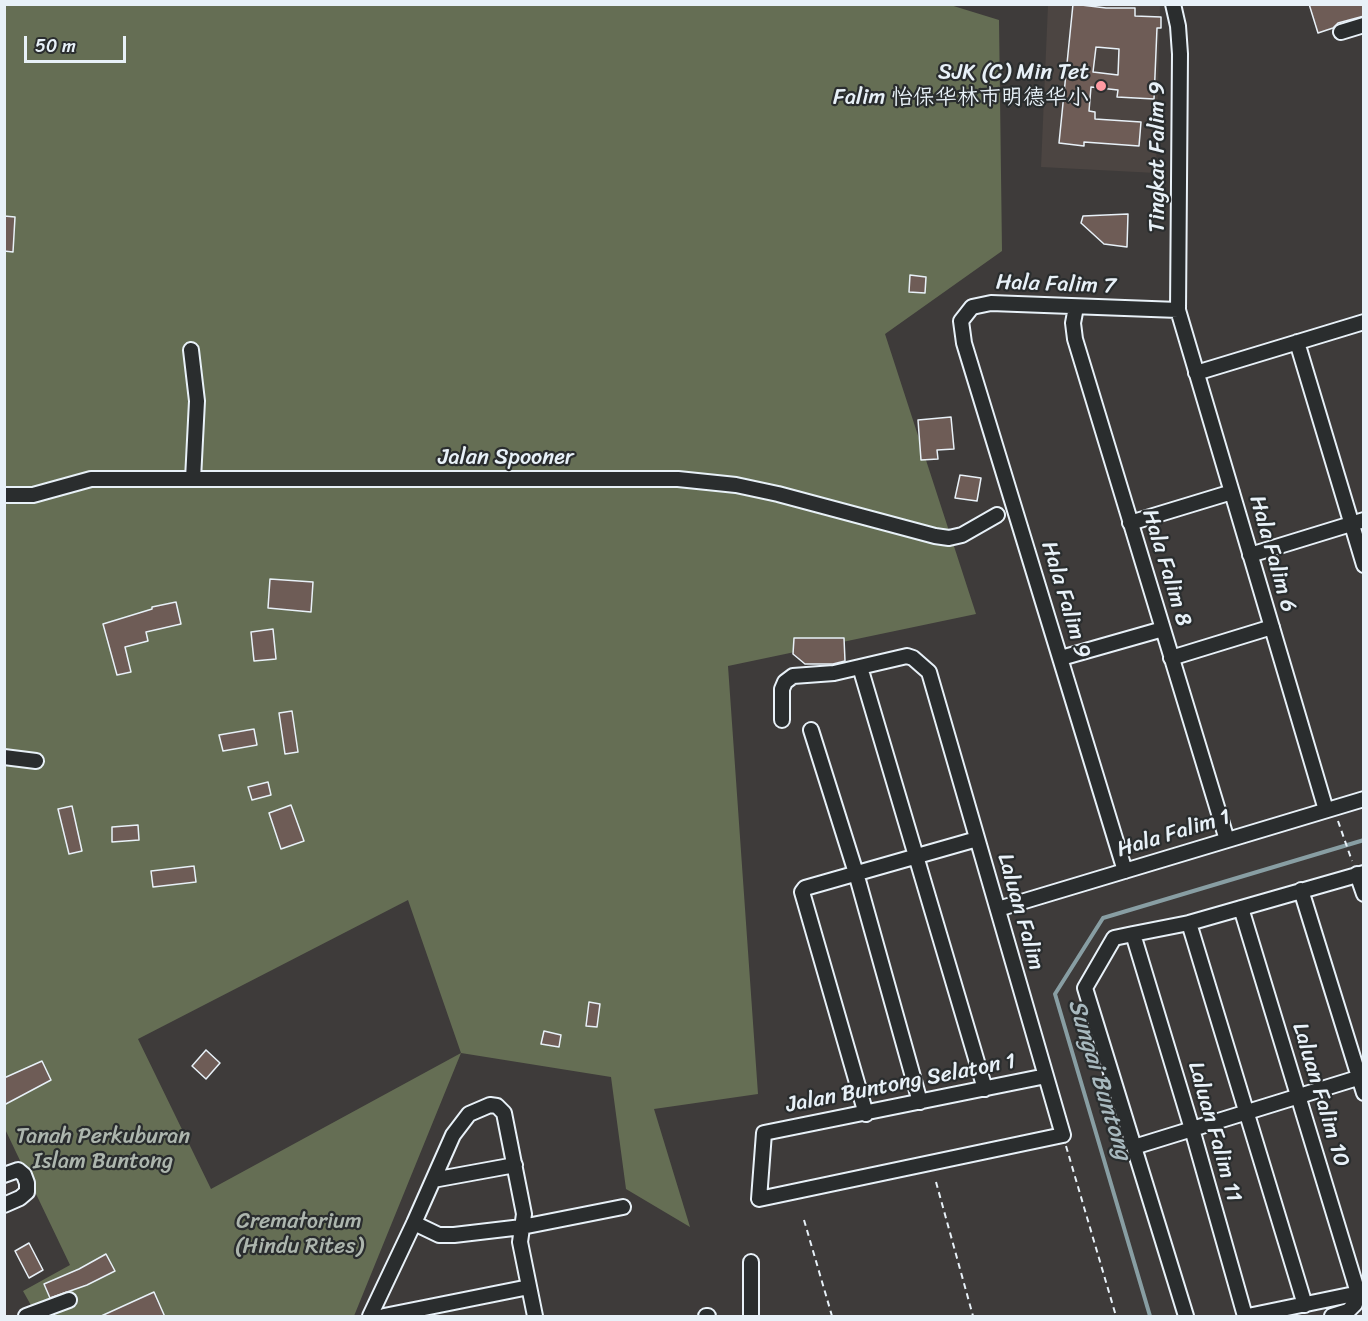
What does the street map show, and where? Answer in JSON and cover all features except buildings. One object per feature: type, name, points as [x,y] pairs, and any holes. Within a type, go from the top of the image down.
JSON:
[{"type":"street","name":"Tingkat Falim 9","points":[[1173,4],[1178,26],[1180,54],[1178,310]]},
{"type":"street","points":[[1341,32],[1364,25]]},
{"type":"street","name":"Hala Falim 7","points":[[964,343],[962,321],[972,307],[991,303],[1076,308],[1178,310]]},
{"type":"street","name":"Hala Falim 8","points":[[1076,308],[1072,323],[1075,339],[1227,840]]},
{"type":"street","name":"Hala Falim 6","points":[[1178,310],[1326,810]]},
{"type":"street","points":[[1196,373],[1364,322]]},
{"type":"street","points":[[1297,342],[1357,522],[1364,565]]},
{"type":"street","name":"Hala Falim 9","points":[[964,343],[1125,871]]},
{"type":"street","points":[[191,350],[197,401],[193,479]]},
{"type":"street","name":"Jalan Spooner","points":[[4,495],[33,495],[91,479],[678,479],[736,485],[778,494],[949,538],[962,535],[997,515]]},
{"type":"street","points":[[1130,523],[1232,492]]},
{"type":"street","points":[[1250,555],[1357,522]]},
{"type":"street","points":[[1171,658],[1272,627]]},
{"type":"street","points":[[1061,658],[1162,629]]},
{"type":"street","name":"Laluan Falim","points":[[861,667],[907,656],[913,658],[928,672],[1063,1135]]},
{"type":"street","points":[[782,720],[782,689],[785,682],[793,676],[834,674],[861,667],[985,1089]]},
{"type":"street","points":[[811,730],[856,873],[920,1102]]},
{"type":"street","points":[[4,757],[36,761]]},
{"type":"street","name":"Hala Falim 1","points":[[998,909],[1364,799]]},
{"type":"street","points":[[866,1114],[802,892],[805,888],[977,839]]},
{"type":"street","points":[[1186,1317],[1085,988],[1114,938],[1189,923],[1360,874],[1364,894]]},
{"type":"street","points":[[1301,890],[1361,1077],[1364,1093]]},
{"type":"street","name":"Laluan Falim 10","points":[[1241,908],[1361,1293]]},
{"type":"street","points":[[1189,923],[1305,1305]]},
{"type":"street","name":"Laluan Falim 11","points":[[1133,934],[1247,1317]]},
{"type":"street","name":"Jalan Buntong Selaton 1","points":[[1046,1076],[764,1133],[759,1198],[1063,1135]]},
{"type":"street","points":[[1134,1147],[1361,1077]]},
{"type":"street","points":[[370,1317],[460,1122],[469,1114],[490,1105],[497,1106],[504,1113],[524,1214],[520,1242],[535,1317]]},
{"type":"street","points":[[433,1180],[514,1165]]},
{"type":"street","points":[[4,1175],[18,1170],[24,1176],[27,1184],[27,1192],[4,1205]]},
{"type":"street","points":[[414,1223],[440,1234],[454,1235],[522,1227],[623,1207]]},
{"type":"street","points":[[751,1262],[751,1317]]},
{"type":"street","points":[[384,1317],[530,1287]]},
{"type":"street","points":[[1247,1317],[1361,1293]]},
{"type":"street","points":[[1332,1317],[1348,1311],[1361,1293]]},
{"type":"street","points":[[26,1317],[69,1300]]},
{"type":"path","points":[[1340,828],[1348,853]]},
{"type":"path","points":[[1063,1135],[1116,1317]]},
{"type":"path","points":[[936,1182],[973,1317]]},
{"type":"path","points":[[804,1220],[832,1317]]},
{"type":"shaded area","name":"SJK (C) Min Tet Falim 怡保华林市明德华小","points":[[1048,5],[1160,5],[1156,173],[1041,167]]},
{"type":"green space","points":[[947,4],[999,20],[1002,251],[885,334],[976,614],[728,666],[758,1094],[654,1109],[690,1227],[626,1189],[611,1077],[461,1053],[354,1316],[37,1316],[23,1291],[70,1265],[4,1127],[4,5]],"holes":[[[408,900],[461,1053],[211,1189],[138,1039]]]},
{"type":"waterway","name":"Sungai Buntong","points":[[1150,1316],[1055,994],[1103,918],[1364,840]]},
{"type":"place","name":"SJK (C) Min Tet Falim 怡保华林市明德华小","points":[[1101,86]]},
{"type":"park label","name":"Tanah Perkuburan Islam Buntong","points":[[103,1150]]},
{"type":"park label","name":"Crematorium (Hindu Rites)","points":[[299,1234]]}]
